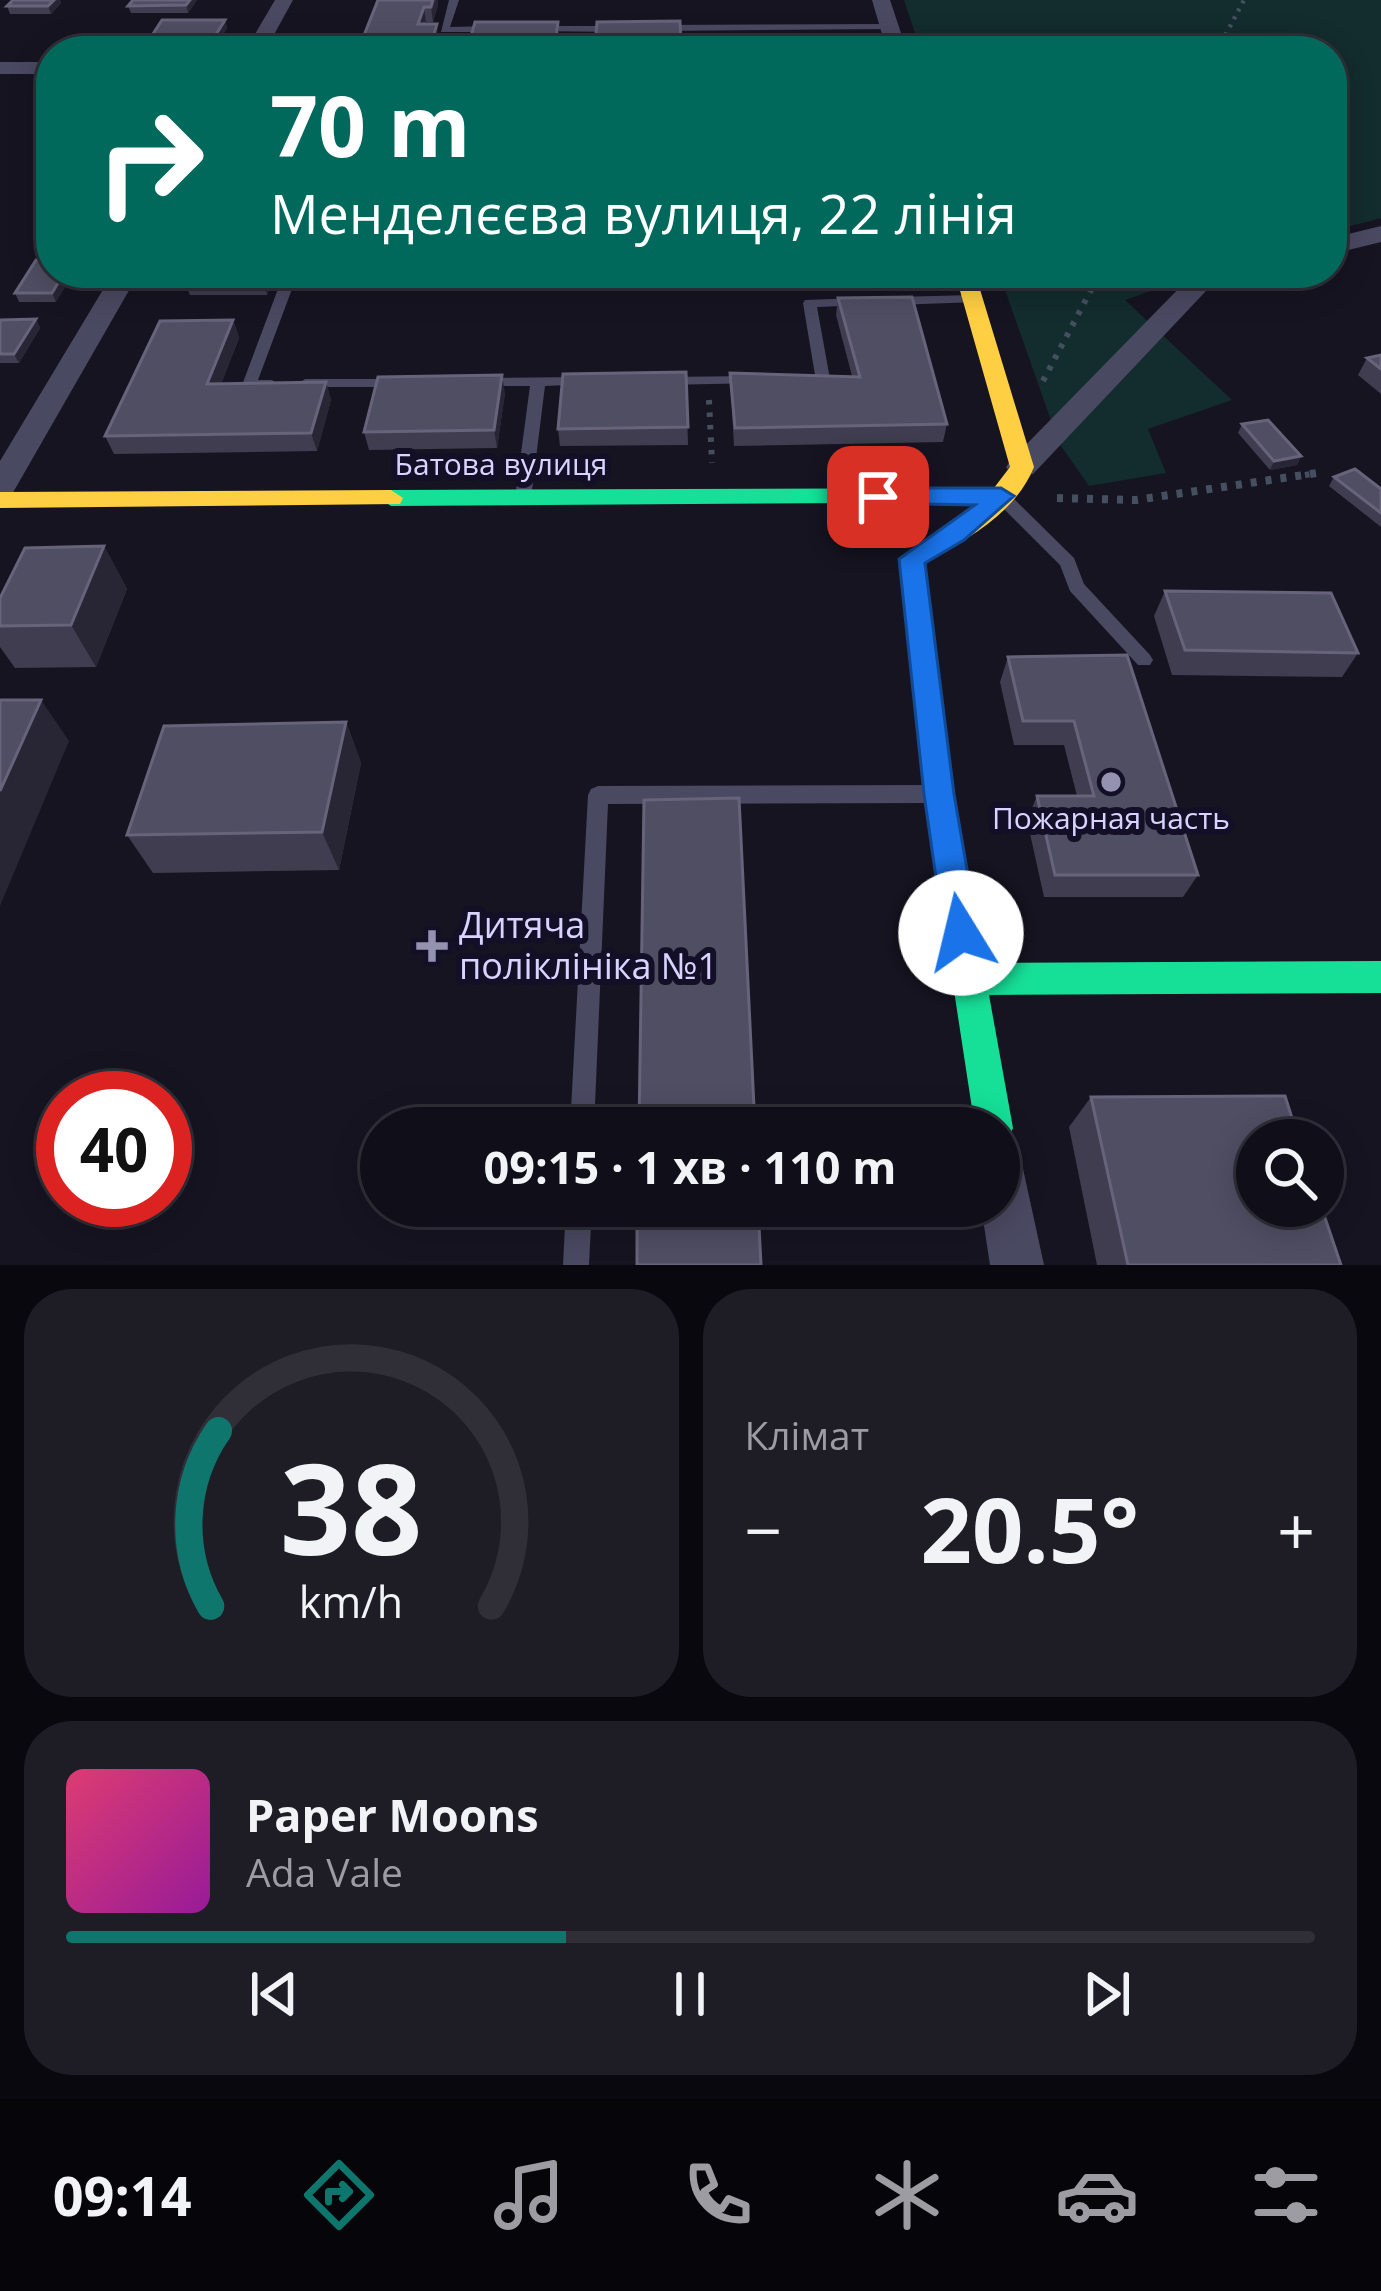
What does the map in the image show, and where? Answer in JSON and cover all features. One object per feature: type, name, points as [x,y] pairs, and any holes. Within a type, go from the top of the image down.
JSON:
[{"type":"street","points":[[263,36],[284,0]]},
{"type":"street","points":[[881,0],[892,36]]},
{"type":"street","points":[[0,68],[36,68]]},
{"type":"street","points":[[1347,242],[1381,234]]},
{"type":"street","points":[[0,488],[117,288]]},
{"type":"street","points":[[970,288],[1022,467],[1018,484],[956,534],[911,559],[939,794],[990,1107]]},
{"type":"street","points":[[1022,467],[1194,288]]},
{"type":"street","name":"Батова вулиця","points":[[0,500],[1001,496]]},
{"type":"street","points":[[969,979],[1381,977]]},
{"type":"street","points":[[1011,1227],[1017,1265]]},
{"type":"lane","points":[[454,0],[443,30],[631,28]]},
{"type":"lane","points":[[655,28],[889,27]]},
{"type":"lane","points":[[285,288],[249,385],[427,383]]},
{"type":"lane","points":[[644,381],[823,379],[810,303],[950,288]]},
{"type":"lane","points":[[471,382],[602,381]]},
{"type":"lane","points":[[524,498],[538,382]]},
{"type":"lane","points":[[1001,496],[1068,562],[1076,587],[1144,660]]},
{"type":"lane","points":[[583,1107],[598,795],[939,794]]},
{"type":"lane","points":[[576,1265],[578,1227]]},
{"type":"path","points":[[1225,36],[1244,0]]},
{"type":"path","points":[[1014,435],[1092,288]]},
{"type":"path","points":[[708,380],[713,497]]},
{"type":"path","points":[[1001,496],[1136,500],[1317,473]]},
{"type":"green space","points":[[904,0],[1381,0],[1381,218],[1347,227],[1347,36],[916,36]]},
{"type":"green space","points":[[1004,288],[1160,288],[1125,300],[1232,400],[1148,429],[1166,473],[1089,486],[1059,443]]},
{"type":"building","points":[[13,0],[54,0],[48,6],[7,6]]},
{"type":"building","points":[[133,0],[190,0],[186,5],[128,6]]},
{"type":"building","points":[[378,0],[433,0],[431,7],[424,7],[418,24],[437,24],[433,36],[364,36]]},
{"type":"building","points":[[162,20],[225,20],[215,36],[152,36]]},
{"type":"building","points":[[680,21],[681,36],[596,36],[597,22]]},
{"type":"building","points":[[475,22],[558,22],[556,36],[471,36]]},
{"type":"building","points":[[36,260],[36,288],[55,288],[52,293],[15,293]]},
{"type":"building","points":[[912,297],[947,424],[735,428],[730,373],[860,377],[838,298]]},
{"type":"building","points":[[36,319],[14,354],[0,354],[0,320]]},
{"type":"building","points":[[233,320],[207,384],[326,382],[311,433],[105,436],[160,321]]},
{"type":"building","points":[[1381,355],[1381,369],[1367,358]]},
{"type":"building","points":[[686,372],[688,427],[558,429],[563,374]]},
{"type":"building","points":[[502,375],[494,430],[364,432],[378,377]]},
{"type":"building","points":[[1268,420],[1301,456],[1274,461],[1242,424]]},
{"type":"building","points":[[1355,469],[1381,489],[1381,513],[1334,477]]},
{"type":"building","points":[[104,546],[71,625],[0,626],[0,598],[25,548]]},
{"type":"building","points":[[1165,591],[1331,593],[1358,653],[1185,650]]},
{"type":"building","name":"Пожарная часть","points":[[1127,655],[1198,875],[1055,875],[1037,796],[1094,796],[1074,721],[1023,721],[1008,657]]},
{"type":"building","points":[[0,700],[41,700],[0,791]]},
{"type":"building","points":[[346,722],[322,832],[127,835],[164,726]]},
{"type":"building","points":[[739,798],[754,1107],[639,1107],[644,800]]},
{"type":"building","points":[[1285,1096],[1292,1119],[1236,1119],[1236,1227],[1328,1227],[1341,1265],[1128,1265],[1091,1097]]},
{"type":"building","points":[[637,1227],[759,1227],[761,1265],[637,1265]]},
{"type":"traffic: fast","points":[[391,498],[1001,496]]},
{"type":"traffic: fast","points":[[922,648],[939,794],[991,1107]]},
{"type":"traffic: fast","points":[[969,979],[1381,977]]},
{"type":"traffic: slow","points":[[922,648],[912,559],[992,507],[1022,467],[969,288]]},
{"type":"traffic: slow","points":[[0,500],[391,498]]},
{"type":"place","name":"Пожарная часть","points":[[1111,782]]},
{"type":"place","name":"Дитяча поліклініка №1","points":[[432,946]]},
{"type":"route","points":[[878,497],[1001,496],[956,534],[911,559],[961,933]]}]
